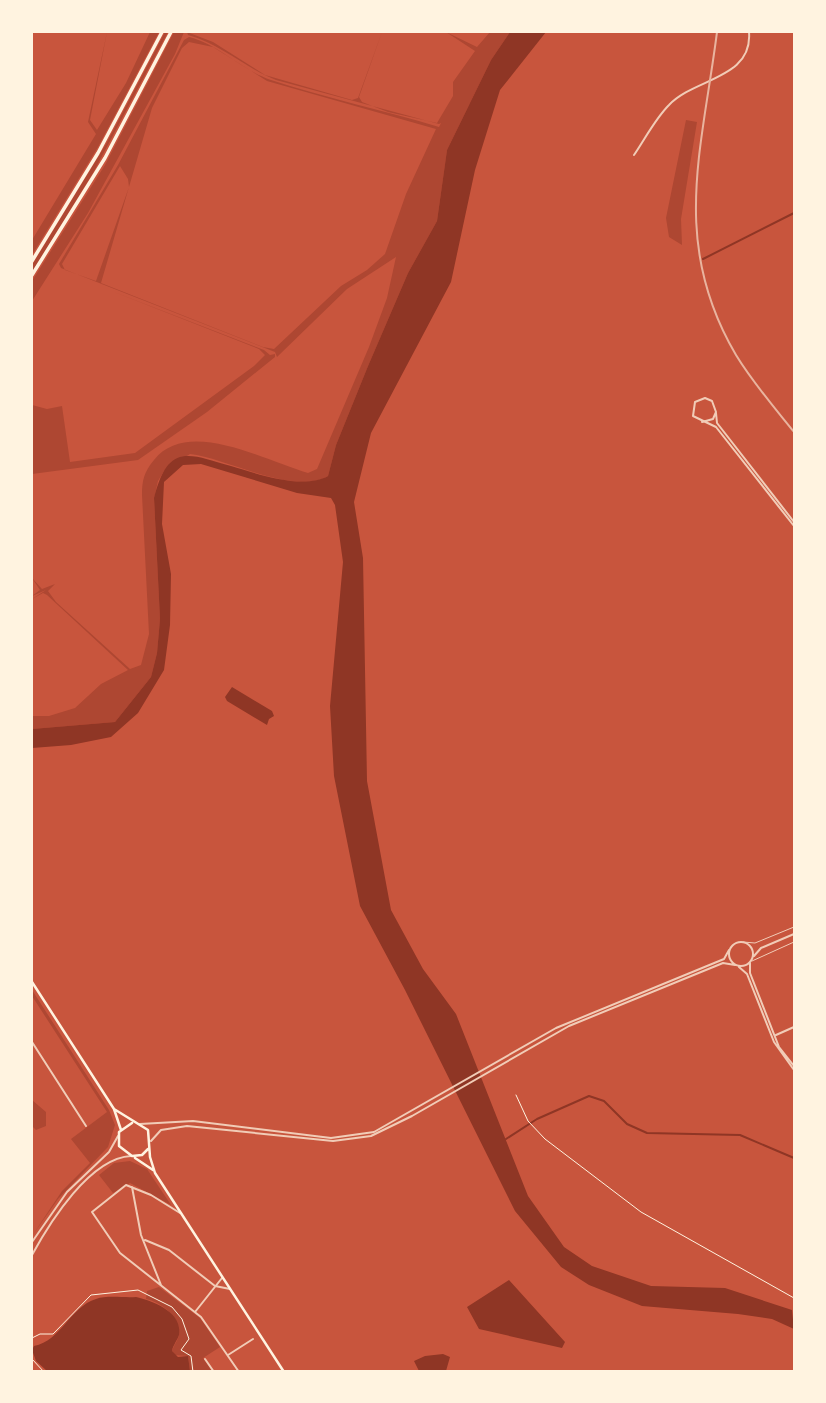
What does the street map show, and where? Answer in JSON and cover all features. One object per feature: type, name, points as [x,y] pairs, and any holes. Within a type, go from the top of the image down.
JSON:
[{"type":"highway","points":[[32,261],[104,143],[162,32]]},
{"type":"highway","points":[[32,275],[105,158],[171,32]]},
{"type":"main road","points":[[32,982],[114,1109],[121,1129],[118,1135],[119,1146],[155,1172]]},
{"type":"main road","points":[[114,1109],[148,1130],[151,1141],[149,1148],[142,1155],[131,1156]]},
{"type":"main road","points":[[121,1129],[137,1124]]},
{"type":"main road","points":[[149,1148],[155,1172],[284,1371]]},
{"type":"street","points":[[634,155],[668,105],[699,85],[733,69],[747,52],[749,32]]},
{"type":"street","points":[[794,522],[717,423],[712,401],[698,400],[692,412],[702,422],[716,427],[794,526]]},
{"type":"street","points":[[702,422],[710,421],[716,412]]},
{"type":"street","points":[[137,1124],[160,1125],[188,1121],[331,1138],[383,1128],[424,1107],[556,1028],[702,970],[725,963],[737,966],[752,960],[761,948],[794,934]]},
{"type":"street","points":[[702,970],[724,959],[735,944],[743,942],[761,948]]},
{"type":"street","points":[[750,946],[750,973],[773,1036],[794,1066]]},
{"type":"street","points":[[729,950],[729,957],[747,974],[773,1036],[794,1070]]},
{"type":"street","points":[[773,1036],[794,1027]]},
{"type":"street","points":[[32,1042],[86,1126]]},
{"type":"street","points":[[151,1141],[161,1130],[187,1126],[234,1128]]},
{"type":"street","points":[[32,1242],[67,1192],[108,1152],[118,1135]]},
{"type":"street","points":[[32,1255],[72,1196],[99,1169],[117,1157],[131,1156]]},
{"type":"street","points":[[181,1213],[176,1214],[151,1195],[132,1186],[123,1187],[93,1213],[117,1251],[195,1312],[211,1329],[239,1371]]},
{"type":"street","points":[[132,1186],[142,1237],[161,1286]]},
{"type":"street","points":[[142,1237],[169,1250],[215,1286],[230,1289]]},
{"type":"street","points":[[145,1245],[148,1242]]},
{"type":"street","points":[[195,1312],[223,1277]]},
{"type":"street","points":[[215,1286],[227,1284]]},
{"type":"street","points":[[228,1355],[253,1339]]},
{"type":"street","points":[[205,1359],[214,1371]]},
{"type":"lane","points":[[743,942],[755,943],[794,927]]},
{"type":"lane","points":[[752,960],[794,942]]},
{"type":"path","points":[[516,1095],[528,1121],[545,1139],[640,1212],[794,1298]]},
{"type":"path","points":[[32,1338],[40,1334],[53,1334],[71,1312],[94,1294],[141,1290],[166,1303],[182,1319],[189,1339],[181,1350],[191,1356],[193,1371]]},
{"type":"path","points":[[32,1359],[44,1371]]},
{"type":"shaded area","points":[[107,32],[90,120],[97,130],[126,83],[150,32],[159,32],[98,147],[32,255],[32,240],[96,134],[88,122]]},
{"type":"shaded area","points":[[165,32],[168,32],[93,173],[32,272],[32,265],[106,144]]},
{"type":"shaded area","points":[[174,32],[184,32],[175,54],[88,213],[32,301],[32,281],[105,165]]},
{"type":"shaded area","points":[[187,32],[213,42],[265,75],[254,69],[211,44],[188,35]]},
{"type":"shaded area","points":[[382,32],[359,97],[362,102],[373,106],[276,80],[265,75],[352,100],[358,98]]},
{"type":"shaded area","points":[[446,32],[477,47],[490,32],[510,32],[491,60],[447,150],[437,221],[408,273],[368,366],[336,445],[328,476],[314,481],[297,482],[190,454],[164,471],[158,481],[154,499],[160,619],[157,653],[151,677],[115,722],[32,729],[32,716],[49,716],[75,708],[101,684],[128,670],[47,595],[43,593],[32,599],[46,590],[32,596],[40,590],[32,578],[42,589],[55,584],[48,591],[56,602],[130,669],[141,665],[149,634],[142,495],[143,480],[148,468],[169,448],[186,442],[206,442],[249,452],[308,473],[317,469],[369,347],[387,298],[396,257],[347,289],[277,357],[275,352],[76,274],[96,281],[129,187],[101,283],[274,349],[341,286],[367,270],[385,254],[406,194],[436,129],[267,81],[247,68],[260,76],[313,93],[439,127],[441,123],[439,124],[427,121],[437,123],[453,96],[453,82],[475,51]]},
{"type":"shaded area","points":[[510,32],[546,32],[500,90],[475,170],[451,282],[371,433],[354,502],[363,558],[367,781],[391,910],[423,969],[456,1014],[528,1196],[564,1247],[592,1266],[651,1286],[725,1288],[792,1310],[794,1329],[772,1319],[642,1306],[589,1285],[561,1267],[515,1211],[360,906],[334,776],[330,706],[343,562],[335,505],[331,498],[297,493],[201,464],[183,465],[164,482],[162,524],[171,574],[170,625],[164,670],[138,713],[111,737],[71,745],[32,748],[32,729],[115,722],[151,677],[157,653],[160,619],[154,498],[166,468],[173,460],[192,456],[293,481],[318,480],[328,476],[336,445],[368,366],[408,273],[437,221],[447,150],[491,60]]},
{"type":"shaded area","points":[[189,37],[213,47],[189,42],[182,48],[152,108],[129,187],[128,179],[120,166],[62,264],[65,269],[61,268],[59,264],[118,165],[184,40]]},
{"type":"shaded area","points":[[373,106],[427,121],[388,112]]},
{"type":"shaded area","points":[[686,120],[697,122],[681,219],[682,245],[669,237],[666,218]]},
{"type":"shaded area","points":[[114,292],[264,350],[270,355],[275,354],[275,357],[207,412],[138,460],[32,474],[32,405],[47,409],[62,406],[70,462],[135,453],[254,366],[265,355],[259,349]]},
{"type":"shaded area","points":[[232,687],[272,711],[274,716],[269,719],[267,725],[227,701],[225,697]]},
{"type":"shaded area","points":[[32,990],[109,1110],[115,1125],[108,1147],[58,1199],[32,1236],[62,1191],[90,1163],[71,1139],[107,1112],[32,996]]},
{"type":"shaded area","points":[[32,1100],[46,1112],[46,1126],[36,1130],[32,1126]]},
{"type":"shaded area","points":[[130,1161],[147,1169],[171,1205],[130,1183],[113,1193],[99,1175],[114,1163]]},
{"type":"shaded area","points":[[509,1280],[565,1342],[562,1348],[479,1329],[467,1307]]},
{"type":"shaded area","points":[[159,1287],[200,1318],[220,1347],[203,1358],[212,1371],[190,1371],[188,1356],[174,1355],[172,1351],[179,1329],[174,1317],[164,1307],[146,1299],[147,1291]]},
{"type":"shaded area","points":[[105,1297],[136,1297],[150,1301],[172,1314],[179,1327],[179,1335],[172,1351],[178,1357],[188,1356],[190,1371],[47,1371],[36,1361],[32,1350],[34,1346],[51,1338],[87,1303]]},
{"type":"shaded area","points":[[443,1354],[450,1357],[446,1371],[419,1371],[414,1361],[425,1356]]},
{"type":"waterway","points":[[703,259],[794,213]]},
{"type":"waterway","points":[[506,1139],[537,1119],[589,1096],[604,1101],[627,1124],[647,1133],[740,1135],[794,1158]]},
{"type":"railway","points":[[717,32],[696,196],[697,235],[703,274],[716,314],[736,355],[794,432]]}]
